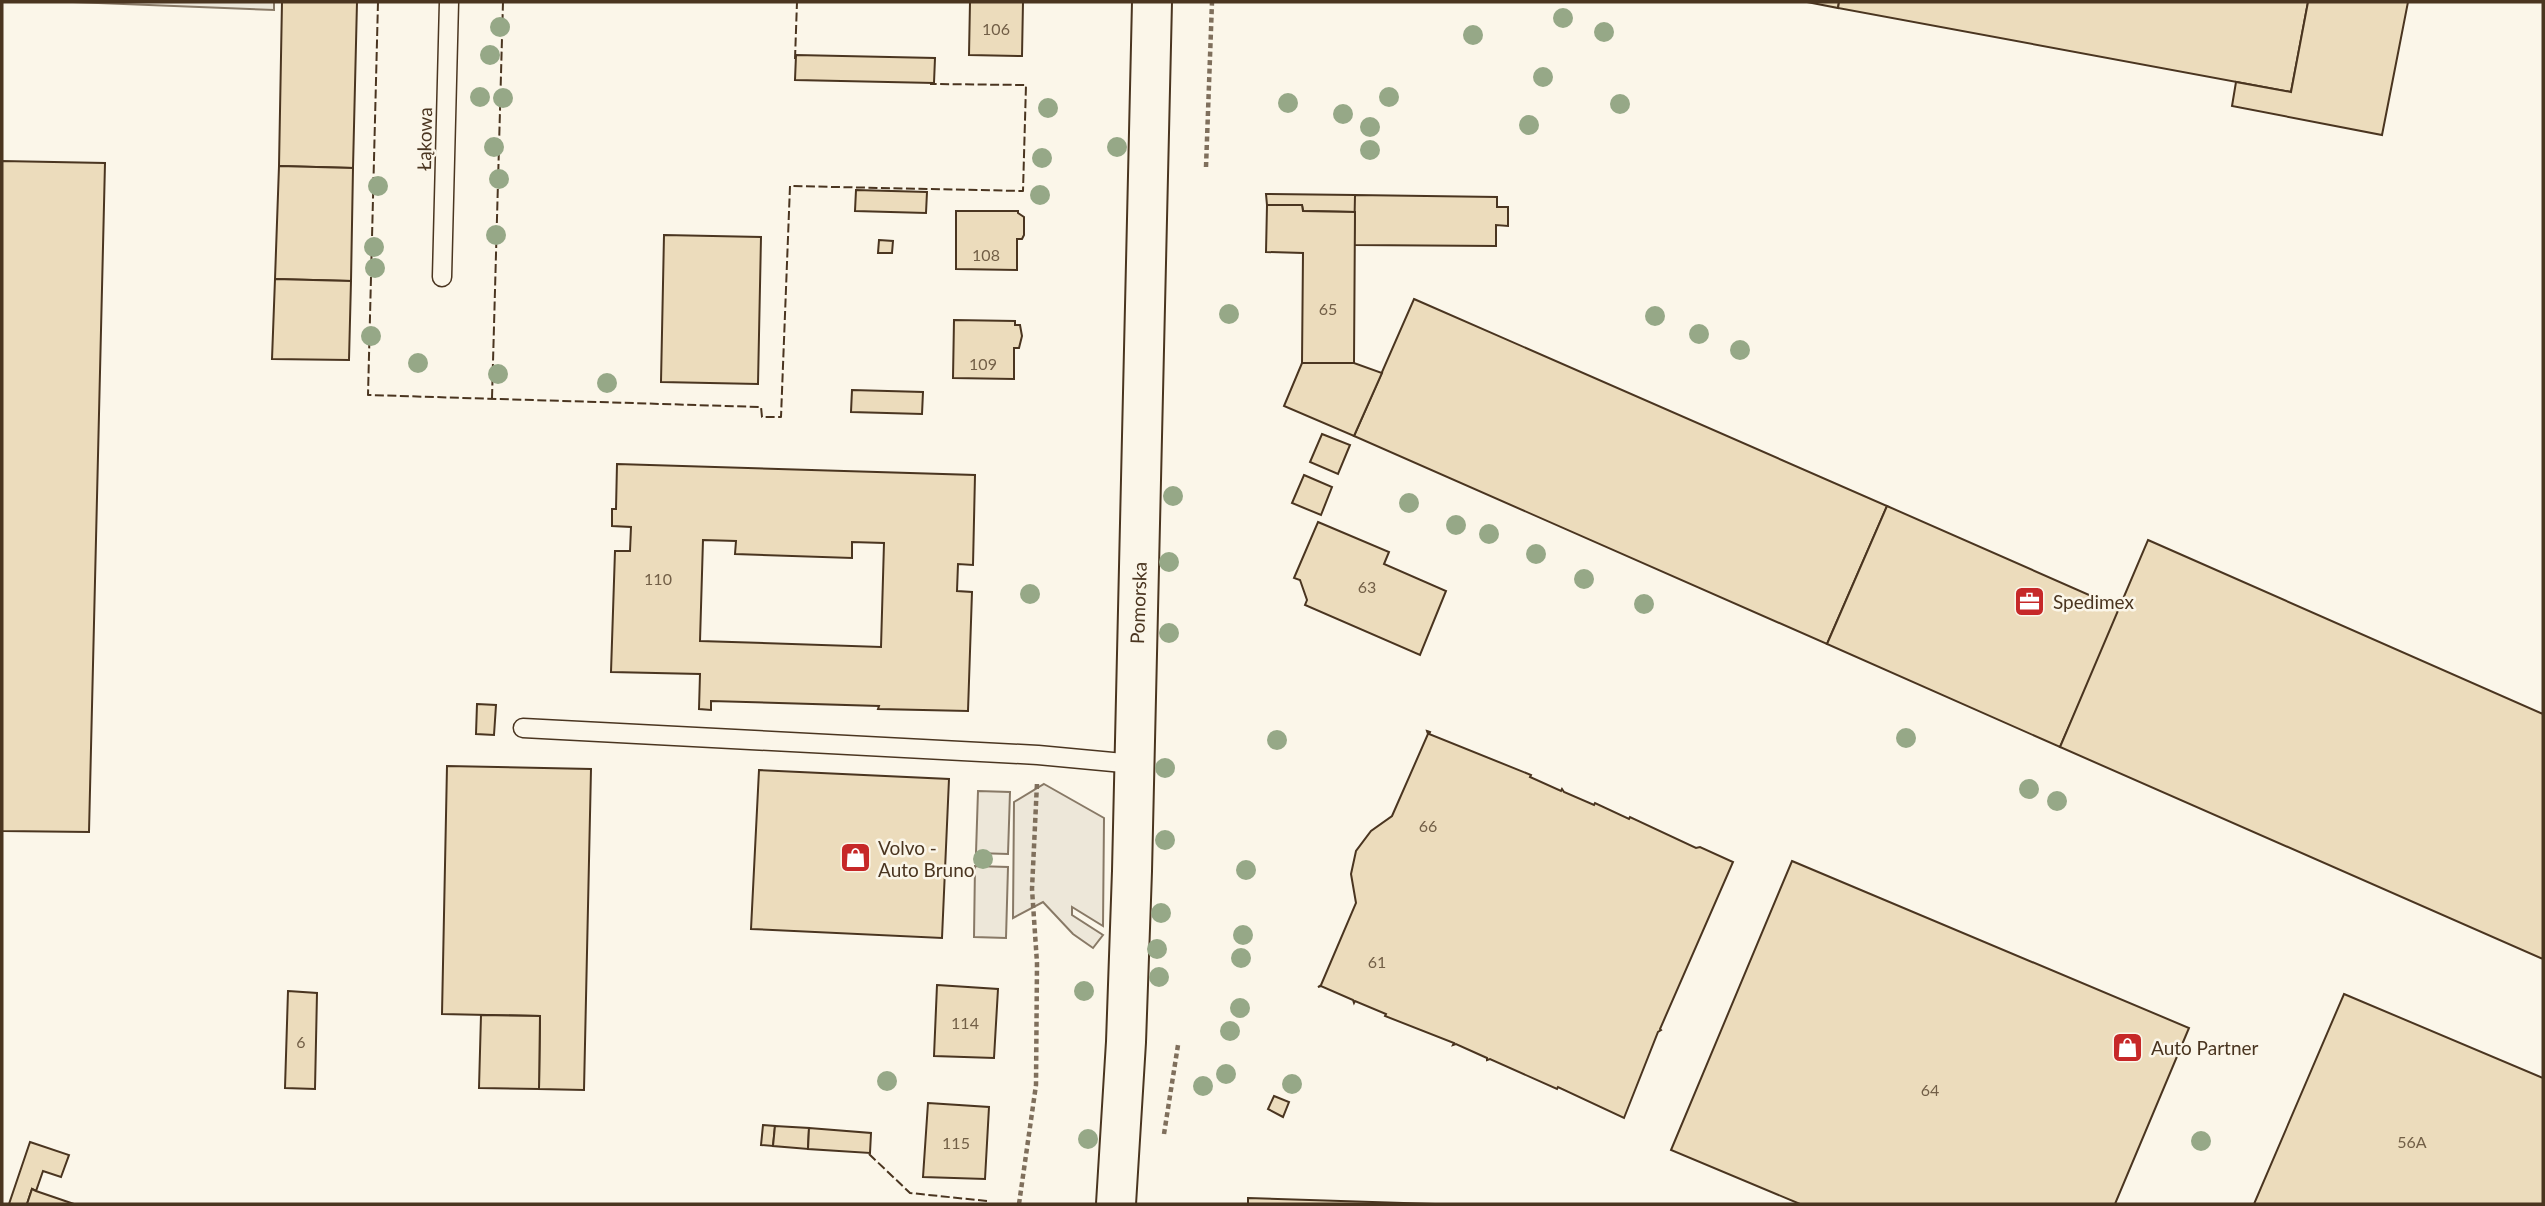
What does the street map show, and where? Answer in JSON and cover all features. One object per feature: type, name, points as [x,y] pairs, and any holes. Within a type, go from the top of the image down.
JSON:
[{"type":"street","name":"Pomorska","points":[[1116,1204],[1126,1042],[1152,2]]},
{"type":"lane","name":"Łąkowa","points":[[442,277],[449,2]]},
{"type":"lane","points":[[523,728],[1038,755],[1134,764]]},
{"type":"path","points":[[1206,167],[1212,2]]},
{"type":"path","points":[[1019,1204],[1036,1085],[1037,963],[1032,889],[1038,755]]},
{"type":"path","points":[[1163,1147],[1178,1045]]},
{"type":"shaded area","points":[[73,2],[274,2],[274,10]]},
{"type":"shaded area","points":[[1044,784],[1104,818],[1103,926],[1072,907],[1072,915],[1103,935],[1093,948],[1073,934],[1043,902],[1013,918],[1014,802]]},
{"type":"shaded area","points":[[978,791],[1010,792],[1008,854],[976,853]]},
{"type":"shaded area","points":[[975,866],[1008,867],[1006,938],[974,937]]},
{"type":"building","points":[[282,2],[357,2],[353,168],[279,166]]},
{"type":"building","points":[[970,2],[1023,2],[1022,56],[969,55]]},
{"type":"building","points":[[1807,2],[1839,2],[1838,8]]},
{"type":"building","points":[[1839,2],[2308,2],[2291,92],[1838,8]]},
{"type":"building","points":[[2308,2],[2408,2],[2382,135],[2232,106],[2236,82],[2291,92]]},
{"type":"building","points":[[796,55],[935,58],[934,83],[795,80]]},
{"type":"building","points":[[2,161],[105,163],[89,832],[2,831]]},
{"type":"building","points":[[279,166],[353,168],[351,281],[275,279]]},
{"type":"building","points":[[856,190],[927,192],[926,213],[855,211]]},
{"type":"building","points":[[1266,194],[1355,195],[1355,212],[1303,211],[1302,205],[1267,205]]},
{"type":"building","points":[[1355,195],[1497,197],[1497,207],[1508,207],[1508,226],[1496,225],[1496,246],[1354,245]]},
{"type":"building","points":[[1267,205],[1302,205],[1303,211],[1355,212],[1354,363],[1302,363],[1303,253],[1266,252]]},
{"type":"building","points":[[956,211],[1018,211],[1024,217],[1024,235],[1022,239],[1017,239],[1017,270],[956,269]]},
{"type":"building","points":[[664,235],[761,237],[758,384],[661,382]]},
{"type":"building","points":[[879,240],[893,241],[892,253],[878,253]]},
{"type":"building","points":[[275,279],[351,281],[349,360],[272,359]]},
{"type":"building","points":[[1414,299],[1887,506],[1827,644],[1354,436]]},
{"type":"building","points":[[954,320],[1015,321],[1015,325],[1020,325],[1022,336],[1019,348],[1014,348],[1014,379],[953,378]]},
{"type":"building","points":[[1302,363],[1354,363],[1382,373],[1354,436],[1284,406]]},
{"type":"building","points":[[852,390],[923,392],[922,414],[851,412]]},
{"type":"building","points":[[1322,434],[1350,445],[1338,474],[1310,462]]},
{"type":"building","points":[[617,464],[975,475],[973,565],[958,564],[957,591],[972,592],[968,711],[711,701],[711,710],[699,709],[700,674],[611,672],[615,551],[630,551],[631,527],[612,526],[612,509],[616,509]],"holes":[[[703,540],[736,541],[735,554],[852,558],[852,542],[884,543],[881,647],[700,641]]]},
{"type":"building","points":[[1304,475],[1332,487],[1321,515],[1292,503]]},
{"type":"building","points":[[1887,506],[2121,609],[2060,747],[1827,644]]},
{"type":"building","points":[[1318,522],[1389,552],[1384,564],[1446,591],[1420,655],[1305,605],[1307,600],[1300,580],[1294,578]]},
{"type":"building","points":[[2148,540],[2543,714],[2543,959],[2060,747]]},
{"type":"building","points":[[477,704],[496,705],[494,735],[476,734]]},
{"type":"building","points":[[1427,731],[1531,775],[1530,777],[1561,791],[1562,789],[1629,819],[1630,817],[1733,862],[1658,1032],[1624,1118],[1558,1087],[1557,1089],[1487,1060],[1456,1044],[1453,1045],[1454,1043],[1318,987],[1356,903],[1351,874],[1356,851],[1371,831],[1392,816]]},
{"type":"building","points":[[447,766],[591,769],[584,1090],[539,1089],[540,1016],[442,1014]]},
{"type":"building","points":[[759,770],[949,779],[942,938],[751,929]]},
{"type":"building","points":[[1792,861],[2189,1028],[2115,1204],[1800,1204],[1671,1150]]},
{"type":"building","points":[[937,985],[998,989],[994,1058],[934,1056]]},
{"type":"building","points":[[288,991],[317,993],[315,1089],[285,1088]]},
{"type":"building","points":[[2344,994],[2543,1078],[2543,1204],[2254,1204]]},
{"type":"building","points":[[481,1015],[540,1016],[539,1089],[479,1088]]},
{"type":"building","points":[[1274,1096],[1289,1102],[1283,1117],[1268,1109]]},
{"type":"building","points":[[928,1103],[989,1107],[985,1179],[923,1177]]},
{"type":"building","points":[[763,1125],[775,1126],[773,1146],[761,1145]]},
{"type":"building","points":[[775,1126],[809,1128],[808,1149],[773,1146]]},
{"type":"building","points":[[809,1128],[871,1133],[870,1153],[808,1149]]},
{"type":"building","points":[[30,1142],[69,1155],[61,1177],[43,1171],[36,1191],[32,1189],[27,1204],[9,1204]]},
{"type":"building","points":[[32,1189],[36,1191],[74,1204],[27,1204]]},
{"type":"building","points":[[1248,1198],[1435,1204],[1248,1204]]},
{"type":"fence","points":[[378,2],[368,395],[761,407],[762,417],[781,417],[790,186],[1023,191],[1026,85],[930,84]]},
{"type":"fence","points":[[492,398],[503,2]]},
{"type":"fence","points":[[795,59],[797,2]]},
{"type":"fence","points":[[869,1154],[910,1193],[987,1201],[986,1204]]},
{"type":"place","name":"Spedimex","points":[[2030,601]]},
{"type":"place","name":"Volvo - Auto Bruno","points":[[855,858]]},
{"type":"place","name":"Auto Partner","points":[[2128,1047]]}]
